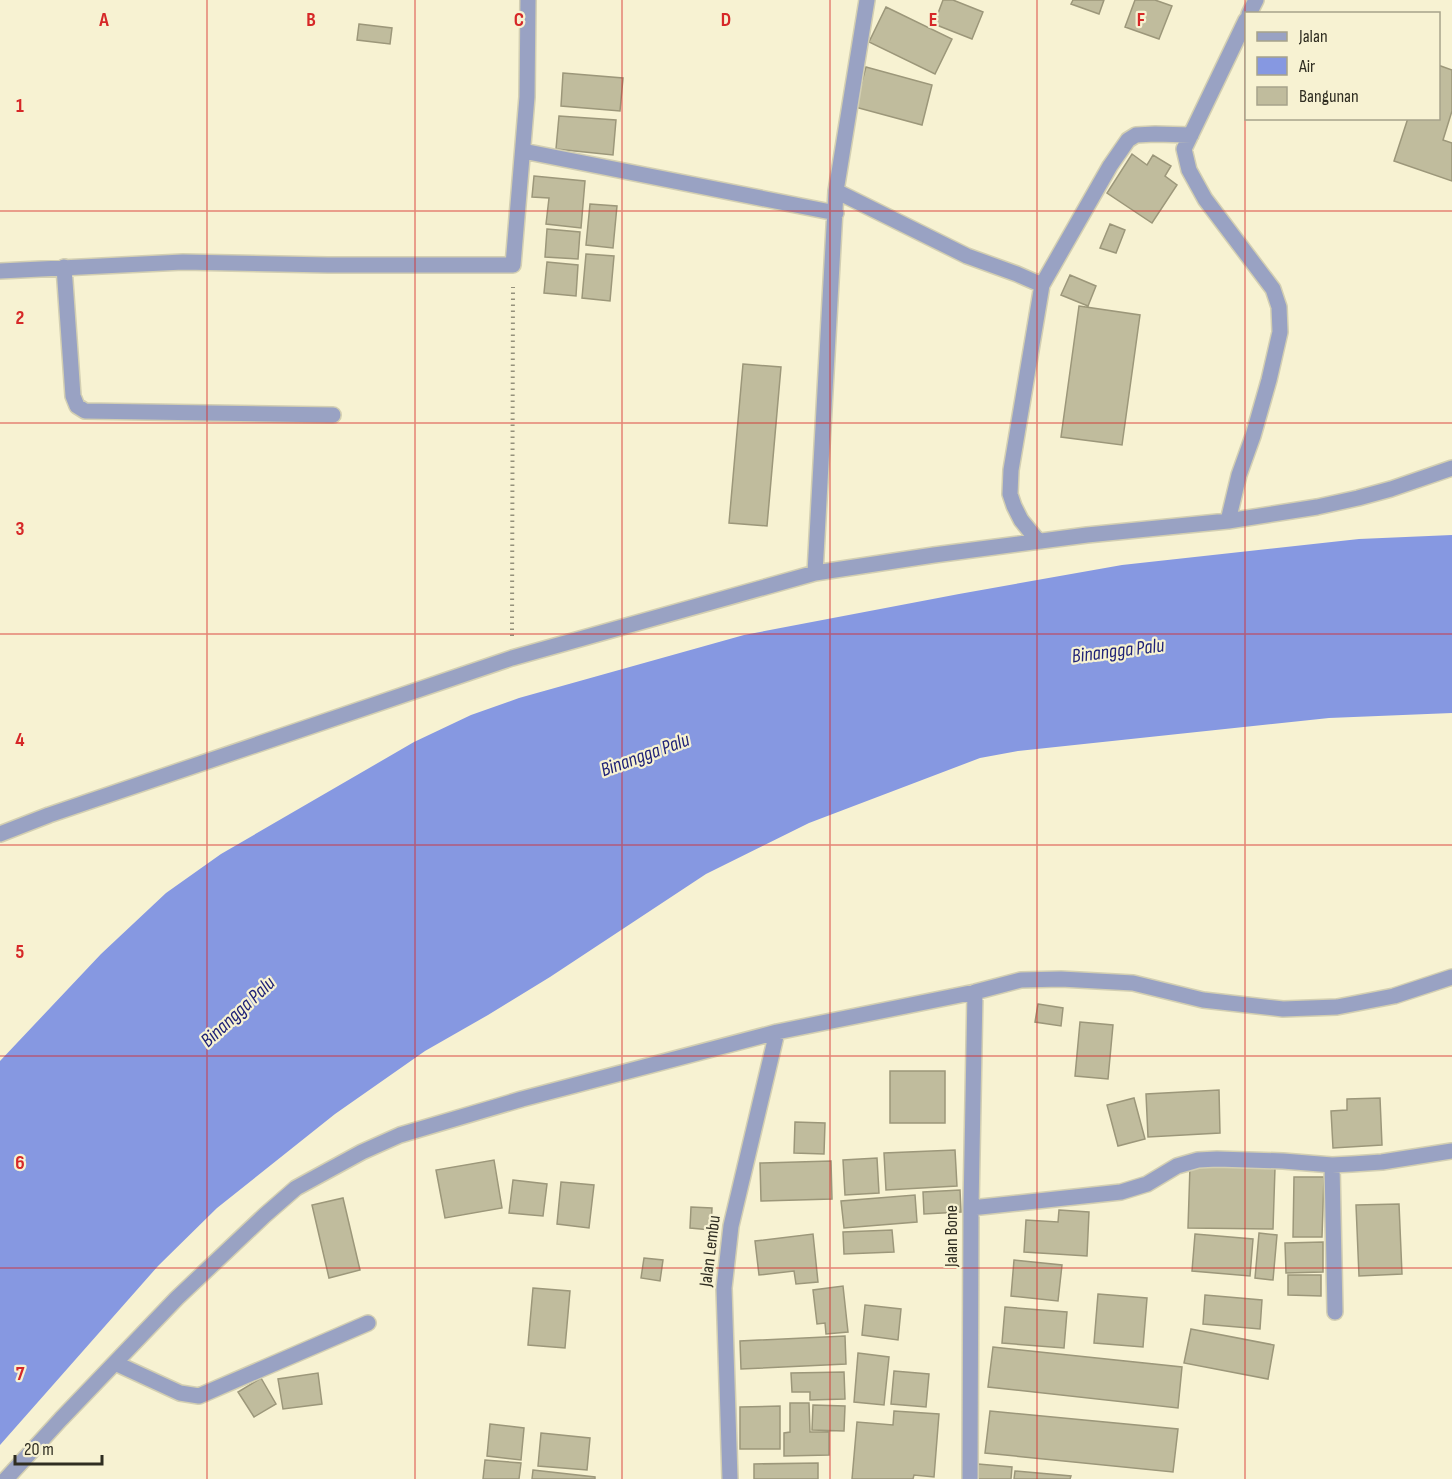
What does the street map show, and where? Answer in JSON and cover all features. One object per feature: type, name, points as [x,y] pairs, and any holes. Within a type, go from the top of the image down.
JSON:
[{"type":"street","points":[[0,271],[183,262],[513,265],[527,97],[528,0]]},
{"type":"street","points":[[815,573],[836,191],[867,0]]},
{"type":"street","points":[[1228,521],[1239,475],[1269,380],[1280,332],[1279,307],[1273,289],[1205,199],[1189,170],[1184,149],[1245,22]]},
{"type":"street","points":[[1038,541],[1021,520],[1010,494],[1011,470],[1042,285],[1110,166],[1128,140],[1136,135],[1191,135]]},
{"type":"street","points":[[523,151],[836,213]]},
{"type":"street","points":[[836,191],[967,256],[1042,285]]},
{"type":"street","points":[[64,267],[73,396],[77,406],[85,411],[333,415]]},
{"type":"street","points":[[0,834],[49,815],[512,658],[815,573],[1038,541],[1228,521],[1358,498],[1452,468]]},
{"type":"street","points":[[6,1479],[177,1298],[265,1215],[296,1188],[362,1152],[400,1135],[522,1099],[777,1032],[975,992],[1020,980],[1133,983],[1203,1000],[1283,1009],[1337,1007],[1394,996],[1452,977]]},
{"type":"street","name":"Jalan Bone","points":[[970,1479],[975,992]]},
{"type":"street","name":"Jalan Lembu","points":[[730,1479],[725,1278],[731,1226],[777,1032]]},
{"type":"street","points":[[971,1208],[1121,1192],[1147,1184],[1177,1166],[1198,1160],[1228,1159],[1332,1165],[1382,1162],[1452,1151]]},
{"type":"street","points":[[1332,1165],[1335,1312]]},
{"type":"street","points":[[115,1363],[180,1393],[199,1395],[368,1323]]},
{"type":"path","points":[[512,658],[513,265]]},
{"type":"water","name":"Binangga Palu","points":[[1452,535],[1452,713],[1329,718],[1018,751],[980,758],[809,823],[706,874],[550,977],[425,1051],[335,1114],[217,1208],[158,1266],[0,1445],[0,1061],[101,954],[166,893],[221,854],[414,742],[471,715],[519,698],[744,635],[1122,565],[1359,539]]},
{"type":"building","points":[[943,0],[953,0],[983,12],[972,39],[934,24]]},
{"type":"building","points":[[1073,0],[1104,0],[1099,14],[1071,4]]},
{"type":"building","points":[[1135,0],[1155,0],[1172,6],[1159,39],[1125,27]]},
{"type":"building","points":[[886,7],[952,39],[935,74],[869,42]]},
{"type":"building","points":[[359,24],[392,28],[390,44],[357,40]]},
{"type":"building","points":[[1440,66],[1452,70],[1452,111],[1443,140],[1452,143],[1452,181],[1394,161],[1407,120],[1440,120]]},
{"type":"building","points":[[866,67],[932,85],[922,125],[855,107]]},
{"type":"building","points":[[563,73],[623,78],[620,111],[561,106]]},
{"type":"building","points":[[559,116],[616,120],[613,155],[556,149]]},
{"type":"building","points":[[1132,154],[1147,165],[1153,155],[1171,166],[1165,176],[1177,185],[1152,223],[1107,193]]},
{"type":"building","points":[[534,176],[585,181],[581,228],[546,224],[549,198],[532,197]]},
{"type":"building","points":[[590,204],[617,206],[613,248],[586,245]]},
{"type":"building","points":[[1110,224],[1125,230],[1116,253],[1100,248]]},
{"type":"building","points":[[547,229],[580,232],[578,259],[545,257]]},
{"type":"building","points":[[586,254],[614,256],[610,301],[582,298]]},
{"type":"building","points":[[547,262],[578,265],[576,296],[544,293]]},
{"type":"building","points":[[1070,275],[1096,286],[1088,306],[1061,295]]},
{"type":"building","points":[[1079,306],[1140,315],[1122,445],[1061,437]]},
{"type":"building","points":[[743,364],[781,367],[767,526],[729,523]]},
{"type":"building","points":[[1038,1004],[1063,1008],[1061,1026],[1035,1022]]},
{"type":"building","points":[[1080,1022],[1113,1025],[1108,1079],[1075,1076]]},
{"type":"building","points":[[890,1071],[945,1071],[945,1123],[890,1123]]},
{"type":"building","points":[[1219,1090],[1220,1133],[1148,1137],[1146,1094]]},
{"type":"building","points":[[1134,1098],[1145,1139],[1118,1146],[1107,1105]]},
{"type":"building","points":[[1380,1098],[1382,1145],[1333,1148],[1331,1111],[1347,1110],[1347,1099]]},
{"type":"building","points":[[795,1122],[825,1123],[824,1154],[794,1153]]},
{"type":"building","points":[[955,1150],[957,1186],[886,1190],[884,1153]]},
{"type":"building","points":[[877,1158],[879,1193],[845,1195],[843,1160]]},
{"type":"building","points":[[494,1160],[502,1208],[445,1218],[436,1170]]},
{"type":"building","points":[[831,1161],[832,1199],[761,1201],[760,1163]]},
{"type":"building","points":[[1190,1166],[1275,1168],[1273,1229],[1188,1228]]},
{"type":"building","points":[[1294,1177],[1324,1177],[1322,1237],[1293,1237]]},
{"type":"building","points":[[513,1180],[547,1184],[543,1216],[509,1213]]},
{"type":"building","points":[[561,1182],[594,1185],[589,1228],[557,1224]]},
{"type":"building","points":[[960,1190],[961,1212],[924,1214],[923,1192]]},
{"type":"building","points":[[915,1195],[917,1222],[844,1228],[841,1201]]},
{"type":"building","points":[[343,1198],[360,1270],[329,1278],[312,1205]]},
{"type":"building","points":[[1399,1204],[1402,1274],[1359,1276],[1356,1205]]},
{"type":"building","points":[[691,1207],[712,1208],[711,1230],[690,1228]]},
{"type":"building","points":[[1059,1210],[1089,1212],[1087,1256],[1024,1252],[1026,1220],[1058,1222]]},
{"type":"building","points":[[892,1230],[894,1252],[844,1254],[843,1232]]},
{"type":"building","points":[[1259,1233],[1277,1235],[1273,1280],[1255,1278]]},
{"type":"building","points":[[813,1234],[818,1282],[796,1284],[794,1271],[759,1275],[755,1241]]},
{"type":"building","points":[[1195,1234],[1253,1239],[1250,1276],[1192,1271]]},
{"type":"building","points":[[1323,1242],[1323,1272],[1286,1273],[1285,1243]]},
{"type":"building","points":[[644,1258],[663,1260],[660,1281],[641,1278]]},
{"type":"building","points":[[1014,1260],[1062,1265],[1058,1301],[1011,1296]]},
{"type":"building","points":[[1288,1275],[1321,1275],[1321,1296],[1288,1295]]},
{"type":"building","points":[[843,1286],[848,1332],[826,1334],[825,1323],[817,1324],[813,1290]]},
{"type":"building","points":[[533,1288],[570,1291],[565,1348],[528,1345]]},
{"type":"building","points":[[1098,1294],[1147,1298],[1143,1347],[1094,1343]]},
{"type":"building","points":[[1205,1295],[1262,1300],[1260,1329],[1203,1324]]},
{"type":"building","points":[[865,1305],[901,1309],[898,1340],[862,1335]]},
{"type":"building","points":[[1005,1307],[1067,1312],[1064,1348],[1002,1343]]},
{"type":"building","points":[[1191,1329],[1274,1345],[1268,1379],[1184,1363]]},
{"type":"building","points":[[845,1336],[846,1364],[741,1369],[740,1341]]},
{"type":"building","points":[[993,1347],[1182,1367],[1178,1408],[988,1387]]},
{"type":"building","points":[[858,1353],[889,1357],[884,1405],[854,1402]]},
{"type":"building","points":[[894,1371],[929,1374],[926,1407],[891,1404]]},
{"type":"building","points":[[844,1372],[845,1399],[810,1400],[810,1392],[792,1392],[791,1373]]},
{"type":"building","points":[[318,1373],[322,1404],[283,1409],[278,1379]]},
{"type":"building","points":[[261,1378],[276,1404],[254,1417],[238,1392]]},
{"type":"building","points":[[790,1403],[809,1403],[810,1432],[829,1432],[829,1455],[784,1456],[784,1433],[790,1432]]},
{"type":"building","points":[[813,1405],[845,1406],[844,1431],[812,1430]]},
{"type":"building","points":[[780,1406],[780,1449],[740,1449],[740,1407]]},
{"type":"building","points":[[894,1411],[939,1414],[934,1477],[914,1475],[913,1479],[852,1479],[857,1422],[893,1425]]},
{"type":"building","points":[[990,1411],[1178,1429],[1173,1472],[985,1453]]},
{"type":"building","points":[[490,1424],[524,1428],[521,1460],[487,1456]]},
{"type":"building","points":[[541,1433],[590,1438],[587,1470],[538,1466]]},
{"type":"building","points":[[485,1460],[521,1463],[519,1479],[483,1479]]},
{"type":"building","points":[[818,1463],[818,1479],[754,1479],[754,1464]]},
{"type":"building","points":[[978,1464],[1012,1467],[1011,1479],[976,1479]]},
{"type":"building","points":[[533,1470],[595,1477],[595,1479],[532,1479]]},
{"type":"building","points":[[1015,1471],[1071,1476],[1070,1479],[1014,1479]]}]
